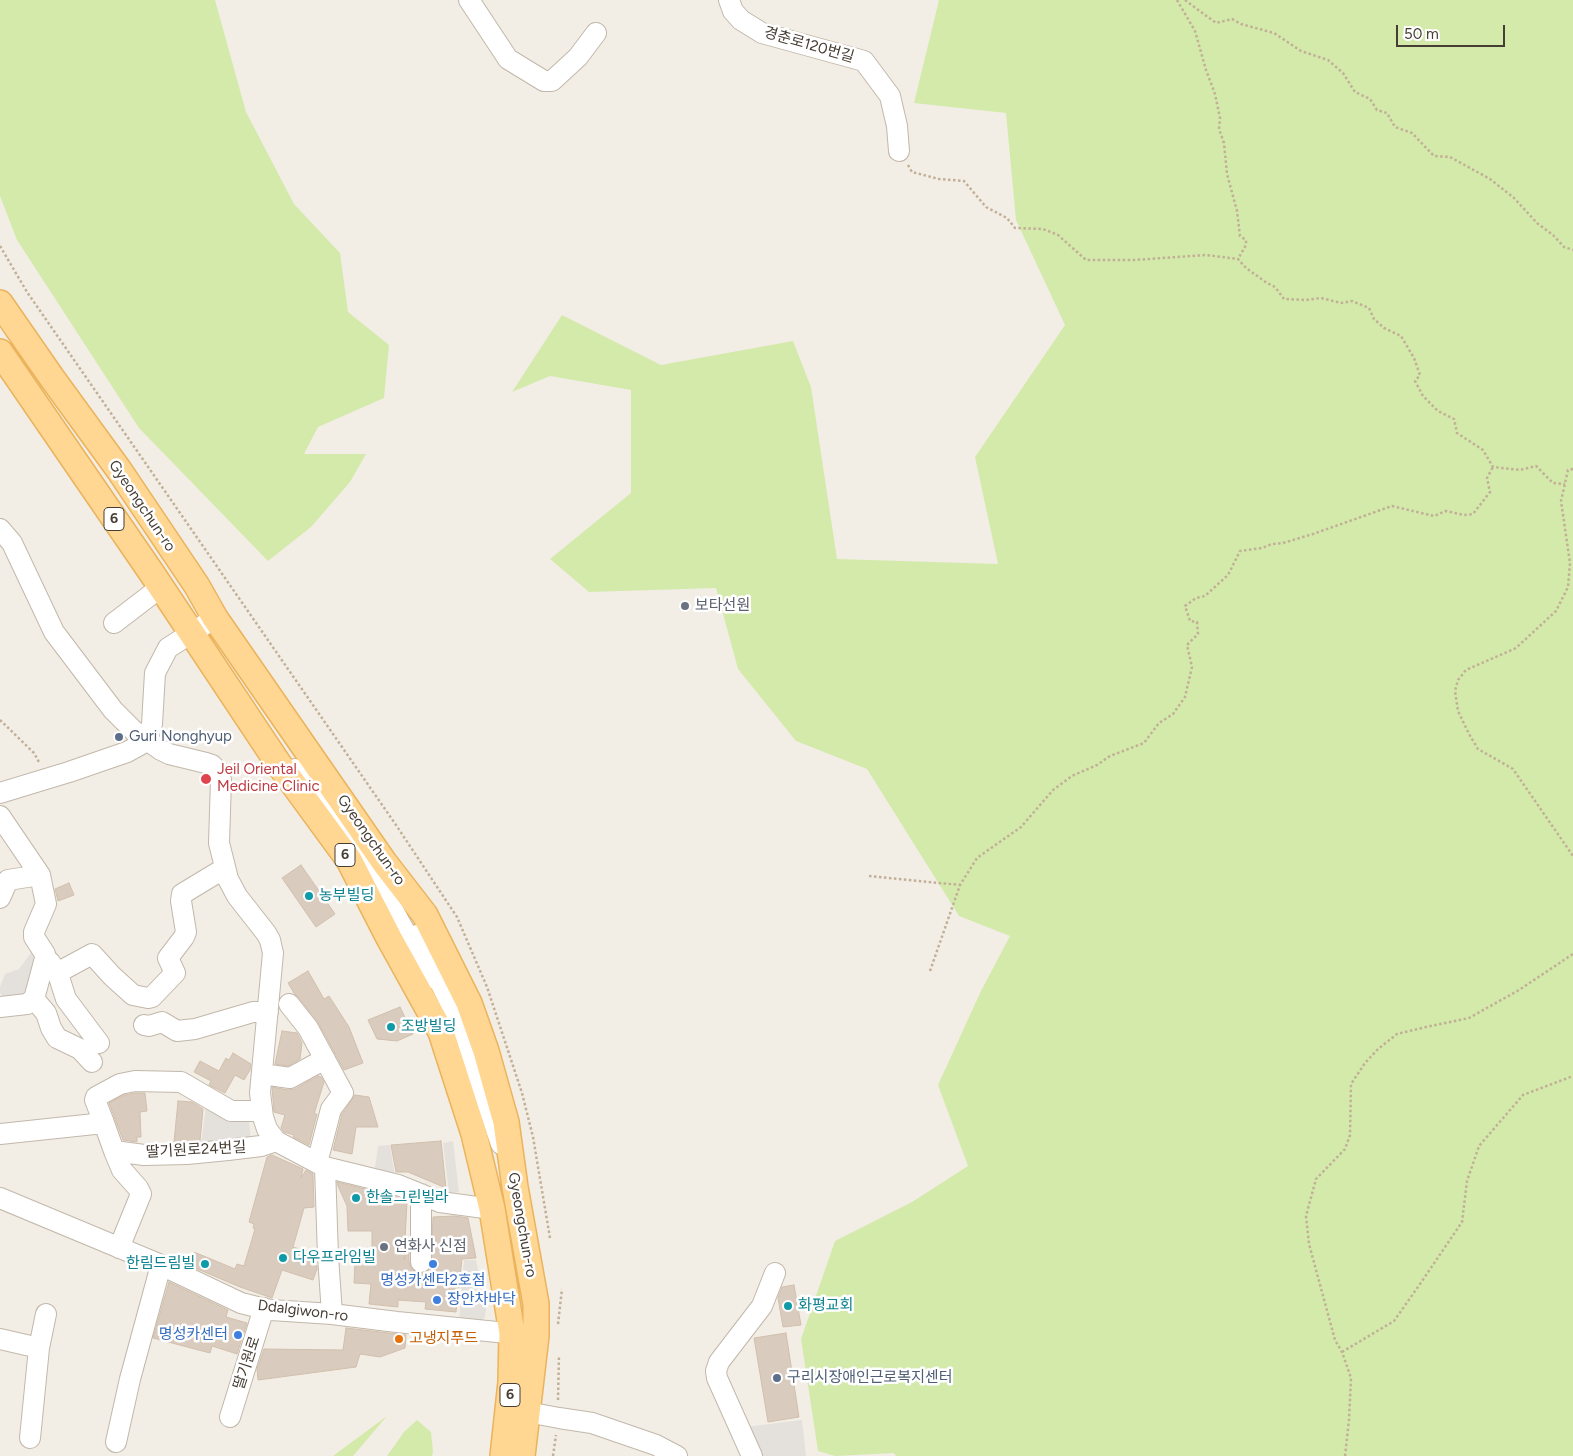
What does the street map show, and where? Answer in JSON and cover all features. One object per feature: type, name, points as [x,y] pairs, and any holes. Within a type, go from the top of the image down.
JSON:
[{"type":"main road","name":"Gyeongchun-ro","points":[[0,303],[119,470],[197,586],[216,618],[384,862],[425,915],[469,1003],[486,1051],[506,1122],[515,1187],[536,1304],[524,1335],[511,1382],[503,1456]]},
{"type":"main road","name":"Gyeongchun-ro","points":[[0,352],[278,763],[348,860],[441,1032],[474,1134],[524,1335],[527,1412],[522,1456]]},
{"type":"street","points":[[469,0],[508,59],[544,81],[552,81],[578,57],[596,33]]},
{"type":"street","name":"경춘로120번길","points":[[729,0],[733,11],[741,20],[762,33],[864,61],[890,96],[897,126],[899,151]]},
{"type":"street","points":[[0,529],[12,543],[54,632],[113,710],[134,731],[169,754],[212,765],[218,771],[221,780],[219,843],[228,879],[236,896],[266,933],[273,953],[260,1093],[267,1129],[276,1141],[321,1162],[398,1185],[440,1202],[492,1209]]},
{"type":"street","points":[[114,623],[161,588]]},
{"type":"street","points":[[0,793],[127,752],[148,741],[152,724],[155,673],[168,648],[216,618]]},
{"type":"street","points":[[0,816],[40,875],[46,904],[35,929],[34,937],[57,973],[66,999],[99,1043]]},
{"type":"street","points":[[57,973],[92,954],[133,995],[152,997],[176,973],[168,957],[186,932],[181,901],[182,894],[225,868]]},
{"type":"street","points":[[3,884],[40,875]]},
{"type":"street","points":[[0,1007],[27,1004],[34,999],[45,954]]},
{"type":"street","points":[[34,999],[46,1013],[57,1038],[78,1047],[92,1062]]},
{"type":"street","points":[[289,1004],[304,1023],[343,1093],[331,1109],[321,1162],[332,1314]]},
{"type":"street","points":[[144,1025],[149,1026],[162,1022],[177,1031],[195,1029],[253,1012],[268,1012]]},
{"type":"street","points":[[262,1074],[290,1078],[325,1059]]},
{"type":"street","points":[[120,1248],[141,1194],[122,1170],[95,1100],[96,1097],[120,1084],[135,1081],[182,1082],[230,1110],[262,1111]]},
{"type":"street","points":[[0,1134],[104,1123]]},
{"type":"street","name":"딸기원로24번길","points":[[114,1151],[144,1154],[187,1154],[261,1146],[276,1141]]},
{"type":"street","points":[[321,1162],[366,1164]]},
{"type":"street","points":[[421,1194],[421,1262]]},
{"type":"street","name":"Ddalgiwon-ro","points":[[0,1198],[160,1265],[241,1303],[264,1308],[524,1335]]},
{"type":"street","points":[[116,1442],[130,1379],[160,1265]]},
{"type":"street","points":[[752,1456],[717,1378],[716,1371],[719,1362],[762,1306],[775,1273]]},
{"type":"street","name":"딸기원로","points":[[230,1417],[264,1308]]},
{"type":"street","points":[[30,1438],[39,1348],[46,1314]]},
{"type":"street","points":[[0,1339],[39,1348]]},
{"type":"street","points":[[527,1412],[592,1423],[656,1445],[677,1456]]},
{"type":"path","points":[[1177,0],[1195,31],[1220,118],[1219,129],[1224,143],[1227,174],[1238,217],[1240,236],[1246,240],[1246,245],[1238,259]]},
{"type":"path","points":[[1185,0],[1216,23],[1232,19],[1241,24],[1274,33],[1301,51],[1328,60],[1343,74],[1355,92],[1370,99],[1377,110],[1387,113],[1395,126],[1412,133],[1434,156],[1450,157],[1490,179],[1514,198],[1537,223],[1553,235],[1564,247],[1573,250]]},
{"type":"path","points":[[899,151],[912,172],[939,179],[964,181],[986,207],[1007,218],[1014,228],[1043,229],[1058,235],[1086,260],[1134,260],[1206,255],[1238,259],[1246,268],[1275,287],[1284,299],[1306,300],[1321,298],[1341,303],[1352,301],[1369,308],[1374,319],[1384,328],[1401,336],[1414,358],[1420,375],[1415,381],[1423,396],[1438,411],[1454,419],[1457,433],[1484,450],[1493,467]]},
{"type":"path","points":[[1493,467],[1520,470],[1536,466],[1553,483],[1565,484]]},
{"type":"path","points":[[930,970],[960,885],[978,858],[1021,827],[1053,790],[1072,776],[1097,765],[1110,756],[1144,743],[1159,722],[1173,714],[1184,697],[1192,667],[1187,645],[1198,634],[1197,622],[1190,621],[1186,606],[1196,598],[1205,596],[1228,575],[1240,551],[1283,543],[1392,506],[1434,516],[1446,511],[1464,515],[1473,514],[1490,492],[1487,478],[1493,467]]},
{"type":"path","points":[[1573,469],[1568,470],[1561,501],[1570,571],[1568,587],[1556,611],[1516,648],[1466,670],[1458,680],[1455,691],[1458,711],[1478,749],[1513,769],[1573,856]]},
{"type":"path","points":[[0,720],[34,753],[48,778]]},
{"type":"path","points":[[869,876],[960,885]]},
{"type":"path","points":[[1345,1456],[1350,1420],[1351,1378],[1342,1352],[1335,1340],[1309,1244],[1306,1216],[1316,1179],[1345,1149],[1350,1135],[1351,1084],[1371,1056],[1397,1034],[1469,1018],[1519,990],[1573,954]]},
{"type":"path","points":[[1342,1352],[1394,1321],[1462,1222],[1467,1181],[1479,1146],[1523,1095],[1573,1076]]},
{"type":"path","points":[[558,1324],[562,1288]]},
{"type":"path","points":[[553,1456],[559,1418],[559,1355]]},
{"type":"green space","points":[[0,0],[215,0],[246,112],[294,204],[340,253],[348,312],[389,345],[384,398],[318,427],[304,454],[366,454],[350,482],[311,527],[268,561],[139,428],[17,240],[0,196]]},
{"type":"green space","points":[[939,0],[1573,0],[1573,1456],[896,1456],[894,1453],[835,1456],[818,1451],[801,1339],[835,1241],[912,1202],[968,1166],[938,1085],[981,991],[1010,936],[959,916],[867,769],[796,741],[738,669],[716,588],[589,592],[550,559],[631,493],[631,390],[550,376],[512,392],[562,315],[661,365],[793,341],[811,387],[837,559],[998,564],[975,457],[1065,325],[1016,220],[1006,113],[914,103]]},
{"type":"green space","points":[[387,1416],[353,1456],[333,1456]]},
{"type":"green space","points":[[417,1420],[431,1432],[432,1456],[387,1456],[404,1432]]},
{"type":"shaded area","points":[[33,950],[39,953],[32,997],[7,1002],[0,993],[0,987],[5,974],[19,969]]},
{"type":"shaded area","points":[[206,1106],[235,1119],[249,1121],[251,1140],[201,1145]]},
{"type":"shaded area","points":[[453,1141],[459,1192],[449,1193],[443,1143]]},
{"type":"shaded area","points":[[390,1145],[395,1177],[374,1175],[378,1146]]},
{"type":"shaded area","points":[[464,1260],[476,1260],[486,1309],[485,1317],[482,1321],[459,1321]]},
{"type":"shaded area","points":[[802,1420],[806,1456],[755,1456],[745,1427]]},
{"type":"building","name":"농부빌딩","points":[[301,865],[335,914],[316,927],[282,878]]},
{"type":"building","points":[[69,883],[74,895],[58,901],[55,889]]},
{"type":"building","points":[[308,971],[324,999],[329,996],[349,1027],[363,1063],[344,1070],[318,1022],[288,983]]},
{"type":"building","name":"조방빌딩","points":[[400,1007],[413,1034],[397,1041],[377,1039],[368,1020]]},
{"type":"building","points":[[282,1031],[297,1033],[302,1043],[300,1059],[288,1066],[275,1064]]},
{"type":"building","points":[[233,1053],[251,1064],[250,1070],[244,1080],[235,1075],[225,1093],[209,1085],[211,1081],[194,1072],[200,1061],[219,1071],[226,1058],[229,1060]]},
{"type":"building","points":[[318,1076],[324,1082],[314,1114],[317,1114],[309,1145],[293,1137],[294,1135],[284,1132],[281,1128],[285,1115],[274,1112],[272,1087],[288,1090],[295,1089]]},
{"type":"building","points":[[145,1093],[147,1111],[140,1112],[141,1137],[137,1137],[137,1142],[123,1140],[109,1103],[124,1095]]},
{"type":"building","points":[[355,1095],[369,1097],[378,1127],[356,1127],[352,1154],[333,1150],[342,1114]]},
{"type":"building","points":[[178,1101],[192,1102],[203,1109],[200,1141],[174,1142]]},
{"type":"building","points":[[441,1141],[446,1188],[408,1172],[396,1172],[391,1145]]},
{"type":"building","points":[[272,1155],[303,1169],[301,1178],[306,1170],[313,1174],[314,1207],[304,1208],[293,1247],[309,1252],[307,1256],[314,1259],[313,1264],[317,1266],[317,1269],[313,1280],[282,1270],[272,1298],[188,1265],[194,1252],[235,1269],[237,1264],[244,1266],[255,1229],[253,1228],[254,1224],[249,1222],[267,1157]]},
{"type":"building","points":[[337,1182],[369,1190],[369,1193],[383,1193],[382,1196],[396,1197],[407,1201],[404,1260],[409,1246],[411,1268],[421,1274],[431,1267],[433,1217],[455,1216],[468,1218],[476,1258],[462,1259],[456,1312],[425,1309],[426,1302],[398,1300],[398,1307],[369,1304],[371,1284],[354,1283],[355,1262],[372,1263],[372,1231],[348,1231],[347,1206]]},
{"type":"building","points":[[169,1282],[228,1310],[226,1317],[247,1323],[237,1354],[212,1346],[210,1353],[153,1338]]},
{"type":"building","name":"화평교회","points":[[794,1285],[801,1325],[783,1327],[778,1298],[782,1287]]},
{"type":"building","points":[[346,1328],[406,1335],[405,1348],[380,1357],[360,1354],[356,1367],[258,1380],[257,1369],[264,1349],[343,1350]]},
{"type":"building","name":"구리시장애인근로복지센터","points":[[786,1333],[799,1417],[768,1422],[754,1338]]},
{"type":"place","name":"보타선원","points":[[685,606]]},
{"type":"place","name":"Guri Nonghyup","points":[[119,737]]},
{"type":"place","name":"Jeil Oriental Medicine Clinic","points":[[206,779]]},
{"type":"place","name":"농부빌딩","points":[[309,896]]},
{"type":"place","name":"조방빌딩","points":[[391,1027]]},
{"type":"place","name":"한솔그린빌라","points":[[356,1198]]},
{"type":"place","name":"연화사 신점","points":[[384,1247]]},
{"type":"place","name":"다우프라임빌","points":[[283,1258]]},
{"type":"place","name":"한림드림빌","points":[[205,1264]]},
{"type":"place","name":"명성카센타2호점","points":[[433,1264]]},
{"type":"place","name":"장안차바닥","points":[[437,1300]]},
{"type":"place","name":"화평교회","points":[[788,1306]]},
{"type":"place","name":"명성카센터","points":[[238,1335]]},
{"type":"place","name":"고냉지푸드","points":[[399,1339]]},
{"type":"place","name":"구리시장애인근로복지센터","points":[[777,1378]]}]
